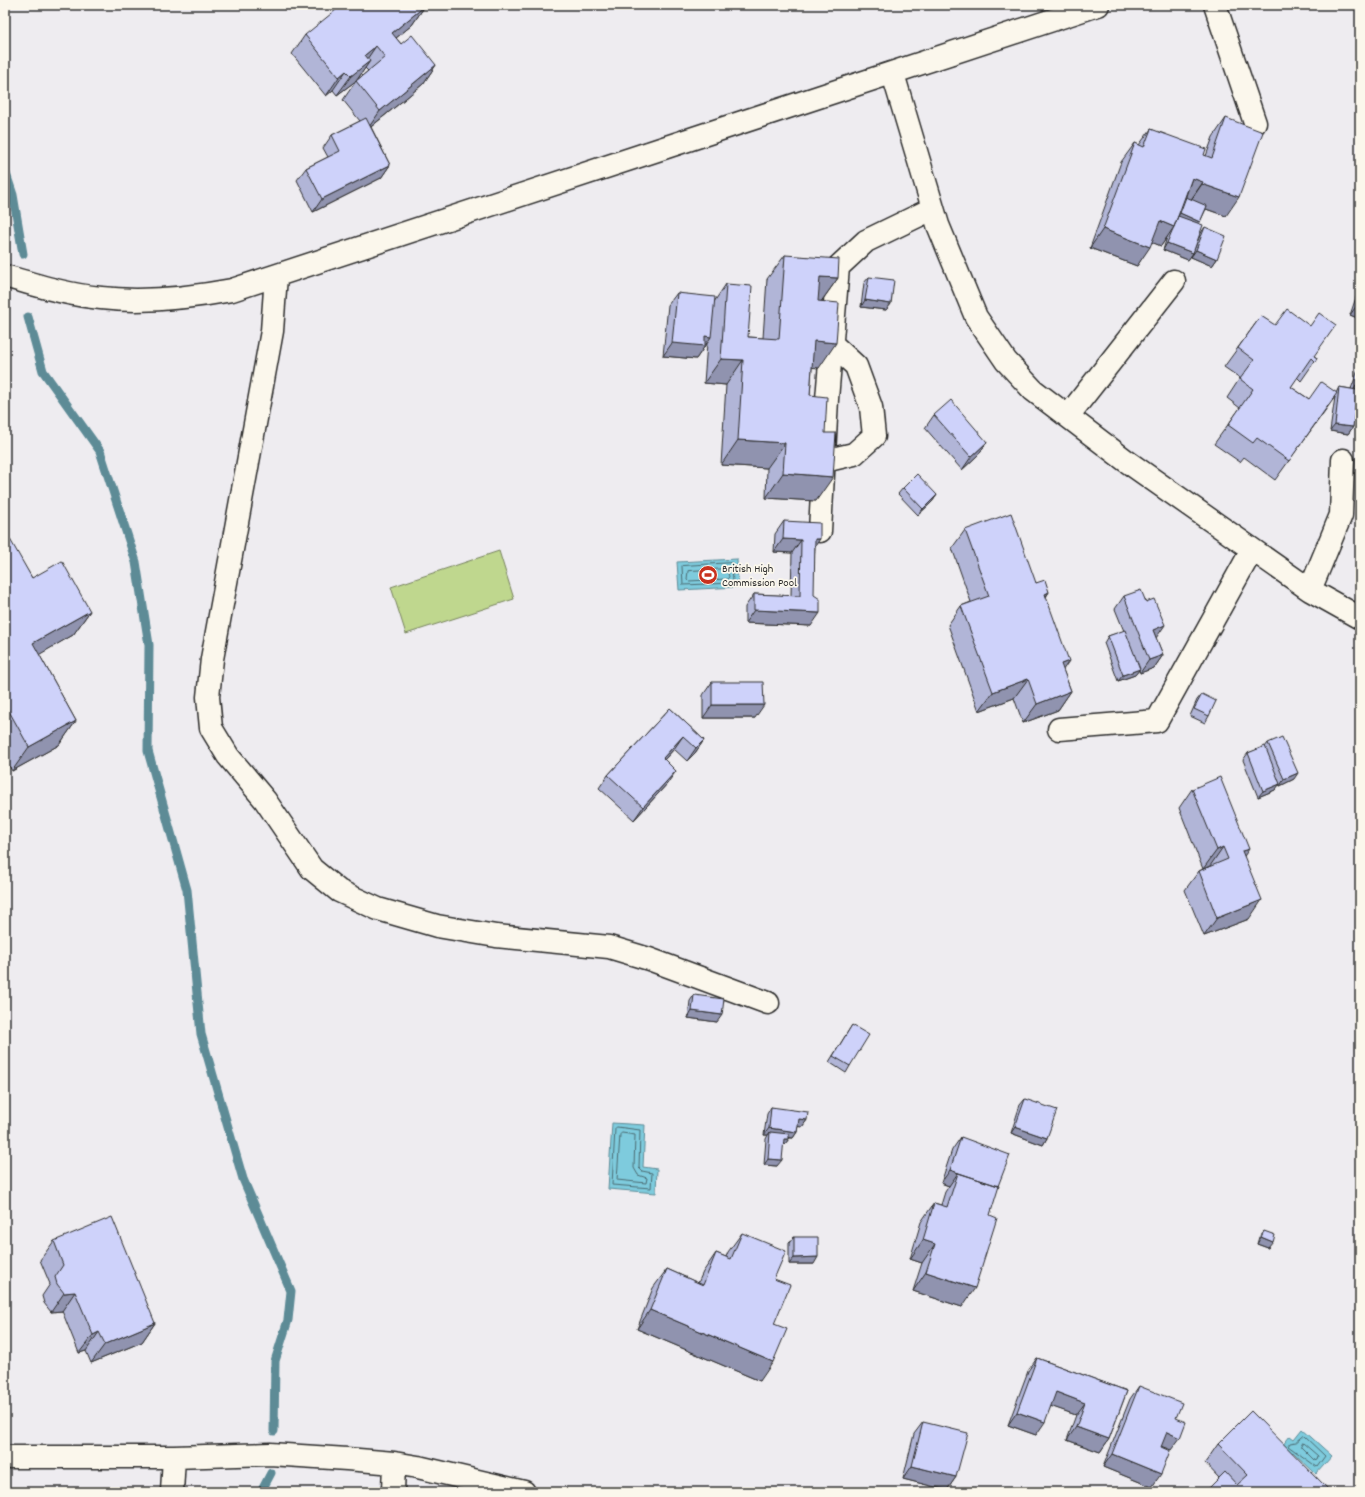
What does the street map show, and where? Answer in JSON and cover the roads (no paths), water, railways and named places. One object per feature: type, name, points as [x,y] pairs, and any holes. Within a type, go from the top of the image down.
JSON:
[{"type":"street","points":[[5,276],[46,288],[100,298],[152,300],[198,296],[232,290],[893,74],[1098,5]]},
{"type":"street","points":[[1215,5],[1256,123]]},
{"type":"street","points":[[893,74],[932,209],[976,317],[1006,361],[1033,390],[1125,460],[1310,590],[1360,618]]},
{"type":"street","points":[[820,531],[831,343],[838,267],[866,241],[932,209]]},
{"type":"street","points":[[276,276],[272,331],[212,659],[208,697],[211,728],[228,756],[265,800],[312,869],[339,891],[371,906],[437,926],[496,936],[609,947],[649,959],[768,1003]]},
{"type":"street","points":[[1068,416],[1174,281]]},
{"type":"street","points":[[824,461],[854,454],[874,436],[871,407],[856,366],[831,343]]},
{"type":"street","points":[[1310,590],[1341,515],[1343,460]]},
{"type":"street","points":[[1059,729],[1157,721],[1252,550]]},
{"type":"street","points":[[5,1457],[174,1457],[270,1454],[394,1463],[524,1492]]},
{"type":"street","points":[[172,1492],[174,1457]]},
{"type":"street","points":[[393,1492],[394,1463]]},
{"type":"water","name":"British High Commission Pool","points":[[737,559],[738,587],[679,590],[677,562]]},
{"type":"water","points":[[612,1123],[645,1125],[643,1167],[657,1169],[656,1193],[608,1189]]},
{"type":"water","points":[[1302,1429],[1332,1456],[1316,1474],[1293,1452],[1291,1454],[1282,1446],[1290,1436],[1294,1439]]},
{"type":"waterway","points":[[5,171],[13,195],[23,254]]},
{"type":"waterway","points":[[28,317],[43,371],[100,451],[136,562],[149,645],[148,751],[187,890],[201,1034],[243,1179],[291,1291],[288,1320],[275,1361],[274,1431]]},
{"type":"waterway","points":[[261,1492],[271,1473]]},
{"type":"place","name":"British High Commission Pool","points":[[708,575]]}]
